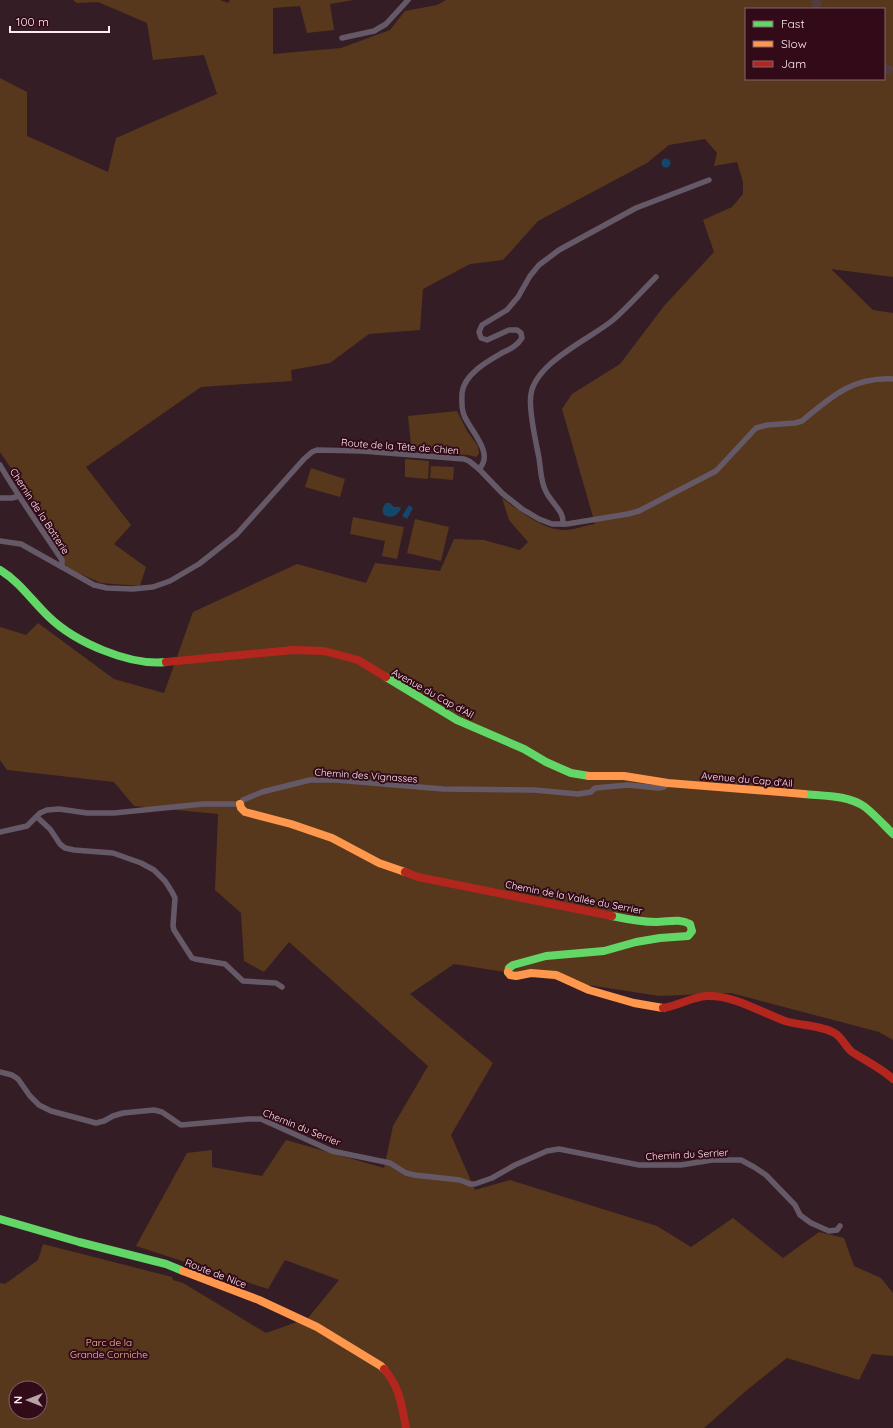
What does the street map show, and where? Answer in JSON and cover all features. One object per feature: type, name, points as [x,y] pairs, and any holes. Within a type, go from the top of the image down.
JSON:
[{"type":"street","points":[[342,38],[374,31],[386,24],[408,0]]},
{"type":"street","points":[[478,469],[483,464],[485,454],[464,414],[462,391],[467,381],[478,368],[519,343],[522,338],[521,333],[517,330],[509,330],[487,340],[481,338],[479,332],[482,325],[507,310],[518,297],[530,276],[539,265],[558,250],[636,208],[709,180]]},
{"type":"street","points":[[563,524],[564,518],[561,512],[549,498],[543,485],[532,413],[531,394],[535,382],[564,352],[596,333],[613,320],[656,277]]},
{"type":"street","name":"Route de la Tête de Chien","points":[[0,541],[21,544],[94,585],[108,588],[148,588],[170,581],[199,564],[237,534],[304,458],[317,450],[362,451],[464,459],[469,461],[502,493],[522,509],[539,519],[552,524],[563,524],[628,514],[639,511],[716,471],[756,428],[767,425],[802,421],[838,392],[871,380],[893,379]]},
{"type":"street","name":"Chemin de la Batterie","points":[[0,465],[18,496],[31,512],[62,560],[62,567]]},
{"type":"street","points":[[0,498],[12,498],[18,496]]},
{"type":"street","name":"Avenue du Cap d'Ail","points":[[0,570],[13,578],[65,631],[108,652],[140,661],[158,663],[293,650],[324,651],[334,653],[358,660],[424,702],[457,720],[524,749],[546,762],[571,773],[594,777],[624,776],[668,783],[841,797],[865,807],[893,834]]},
{"type":"street","points":[[594,777],[595,788]]},
{"type":"street","name":"Chemin des Vignasses","points":[[240,804],[243,800],[262,792],[310,780],[336,780],[443,789],[534,790],[578,794],[591,792],[595,788],[628,785],[658,788],[664,787],[668,783]]},
{"type":"street","points":[[0,832],[27,826],[40,813],[59,808],[87,813],[114,813],[203,804],[240,804]]},
{"type":"street","name":"Chemin de la Vallée du Serrier","points":[[240,804],[241,808],[245,812],[291,824],[332,838],[380,862],[418,877],[599,912],[630,920],[656,922],[683,920],[690,924],[692,931],[688,936],[660,938],[636,942],[604,951],[546,956],[513,965],[509,968],[508,972],[510,975],[516,976],[531,973],[556,975],[589,990],[634,1003],[661,1008],[672,1006],[690,999],[707,996],[726,998],[786,1021],[826,1030],[836,1034],[851,1051],[885,1072],[893,1079]]},
{"type":"street","points":[[37,817],[50,829],[60,844],[66,848],[113,853],[148,867],[160,875],[175,898],[174,930],[192,958],[225,964],[243,980],[276,983],[282,987]]},
{"type":"street","name":"Chemin du Serrier","points":[[0,1072],[12,1075],[18,1079],[30,1096],[39,1105],[51,1111],[86,1121],[96,1123],[123,1113],[154,1110],[162,1112],[181,1125],[249,1118],[261,1119],[332,1151],[390,1163],[406,1173],[414,1175],[460,1180],[470,1184],[476,1184],[492,1178],[515,1165],[540,1154],[559,1149],[639,1165],[681,1165],[712,1160],[741,1160],[766,1175],[795,1205],[800,1215],[811,1223],[829,1231],[837,1230],[840,1226]]},
{"type":"street","name":"Route de Nice","points":[[0,1220],[166,1264],[259,1300],[317,1328],[381,1366],[391,1378],[399,1393],[406,1428]]},
{"type":"green space","name":"Parc de la Grande Corniche","points":[[73,0],[220,0],[228,3],[230,0],[354,0],[330,4],[334,30],[307,33],[300,6],[273,8],[273,54],[341,48],[390,30],[405,11],[437,5],[446,0],[893,0],[893,277],[831,269],[873,310],[893,313],[893,1040],[879,1032],[731,993],[659,996],[454,964],[410,994],[493,1063],[451,1135],[475,1190],[510,1180],[657,1226],[691,1247],[733,1218],[783,1258],[819,1232],[844,1238],[854,1266],[881,1278],[893,1293],[893,1356],[872,1354],[859,1380],[787,1358],[747,1390],[704,1428],[0,1428],[0,1283],[5,1284],[38,1260],[43,1244],[172,1277],[173,1280],[183,1283],[266,1333],[308,1318],[339,1280],[285,1260],[268,1289],[136,1246],[187,1153],[212,1150],[212,1167],[262,1176],[286,1140],[384,1168],[393,1126],[428,1066],[289,942],[264,972],[244,961],[241,913],[215,890],[218,814],[134,806],[114,782],[7,770],[0,760],[0,627],[26,635],[38,623],[114,679],[164,693],[193,612],[297,564],[366,583],[375,563],[440,571],[454,539],[484,540],[520,550],[528,542],[509,520],[502,498],[530,518],[554,529],[569,530],[595,524],[562,409],[572,394],[620,364],[664,306],[714,252],[703,220],[732,207],[743,194],[743,182],[737,162],[714,166],[717,153],[705,139],[669,145],[647,163],[538,221],[503,260],[470,264],[423,289],[420,330],[369,334],[330,363],[291,370],[292,381],[201,387],[86,467],[131,525],[114,544],[146,567],[140,586],[101,583],[67,568],[33,500],[0,452],[0,78],[27,92],[27,136],[108,172],[116,138],[217,94],[204,55],[153,60],[147,23],[98,2],[77,3]]},
{"type":"green space","points":[[457,411],[467,431],[478,446],[479,454],[476,457],[468,455],[425,452],[423,448],[411,445],[408,416]]},
{"type":"green space","points":[[405,459],[429,461],[428,479],[405,477]]},
{"type":"green space","points":[[431,466],[454,467],[453,480],[430,478]]},
{"type":"green space","points":[[311,468],[345,479],[340,497],[305,487]]},
{"type":"green space","points":[[353,517],[404,527],[397,559],[382,556],[385,541],[350,534]]},
{"type":"green space","points":[[415,519],[449,527],[441,561],[407,553]]},
{"type":"water","points":[[664,159],[668,159],[670,163],[668,167],[664,167],[662,165],[662,161]]},
{"type":"water","points":[[386,503],[390,503],[394,507],[401,508],[395,516],[391,517],[384,515],[383,508]]},
{"type":"water","points":[[409,505],[413,508],[407,519],[402,516]]},
{"type":"tunnel","points":[[814,0],[819,8]]},
{"type":"tunnel","points":[[885,68],[893,72]]},
{"type":"traffic: fast","points":[[0,570],[14,580],[49,617],[73,635],[103,650],[120,656],[151,662],[166,662]]},
{"type":"traffic: fast","points":[[386,677],[457,720],[524,749],[546,762],[571,773],[589,776]]},
{"type":"traffic: fast","points":[[804,794],[844,798],[858,803],[869,810],[893,834]]},
{"type":"traffic: fast","points":[[508,972],[509,968],[513,965],[546,956],[604,951],[636,942],[660,938],[688,936],[692,931],[690,924],[682,921],[656,922],[612,916]]},
{"type":"traffic: fast","points":[[0,1219],[79,1242],[166,1264],[183,1271]]},
{"type":"traffic: slow","points":[[589,776],[624,776],[668,783],[804,794]]},
{"type":"traffic: slow","points":[[240,804],[241,808],[245,812],[291,824],[332,838],[379,863],[405,872]]},
{"type":"traffic: slow","points":[[508,972],[510,975],[516,976],[531,973],[556,975],[589,990],[634,1003],[663,1008]]},
{"type":"traffic: slow","points":[[183,1271],[259,1300],[317,1327],[384,1369]]},
{"type":"traffic: jam","points":[[166,662],[293,650],[324,651],[358,660],[386,677]]},
{"type":"traffic: jam","points":[[405,872],[418,877],[612,916]]},
{"type":"traffic: jam","points":[[663,1008],[695,998],[707,996],[717,996],[737,1001],[785,1021],[831,1031],[836,1034],[852,1052],[893,1079]]},
{"type":"traffic: jam","points":[[384,1369],[390,1376],[397,1390],[406,1428]]}]
